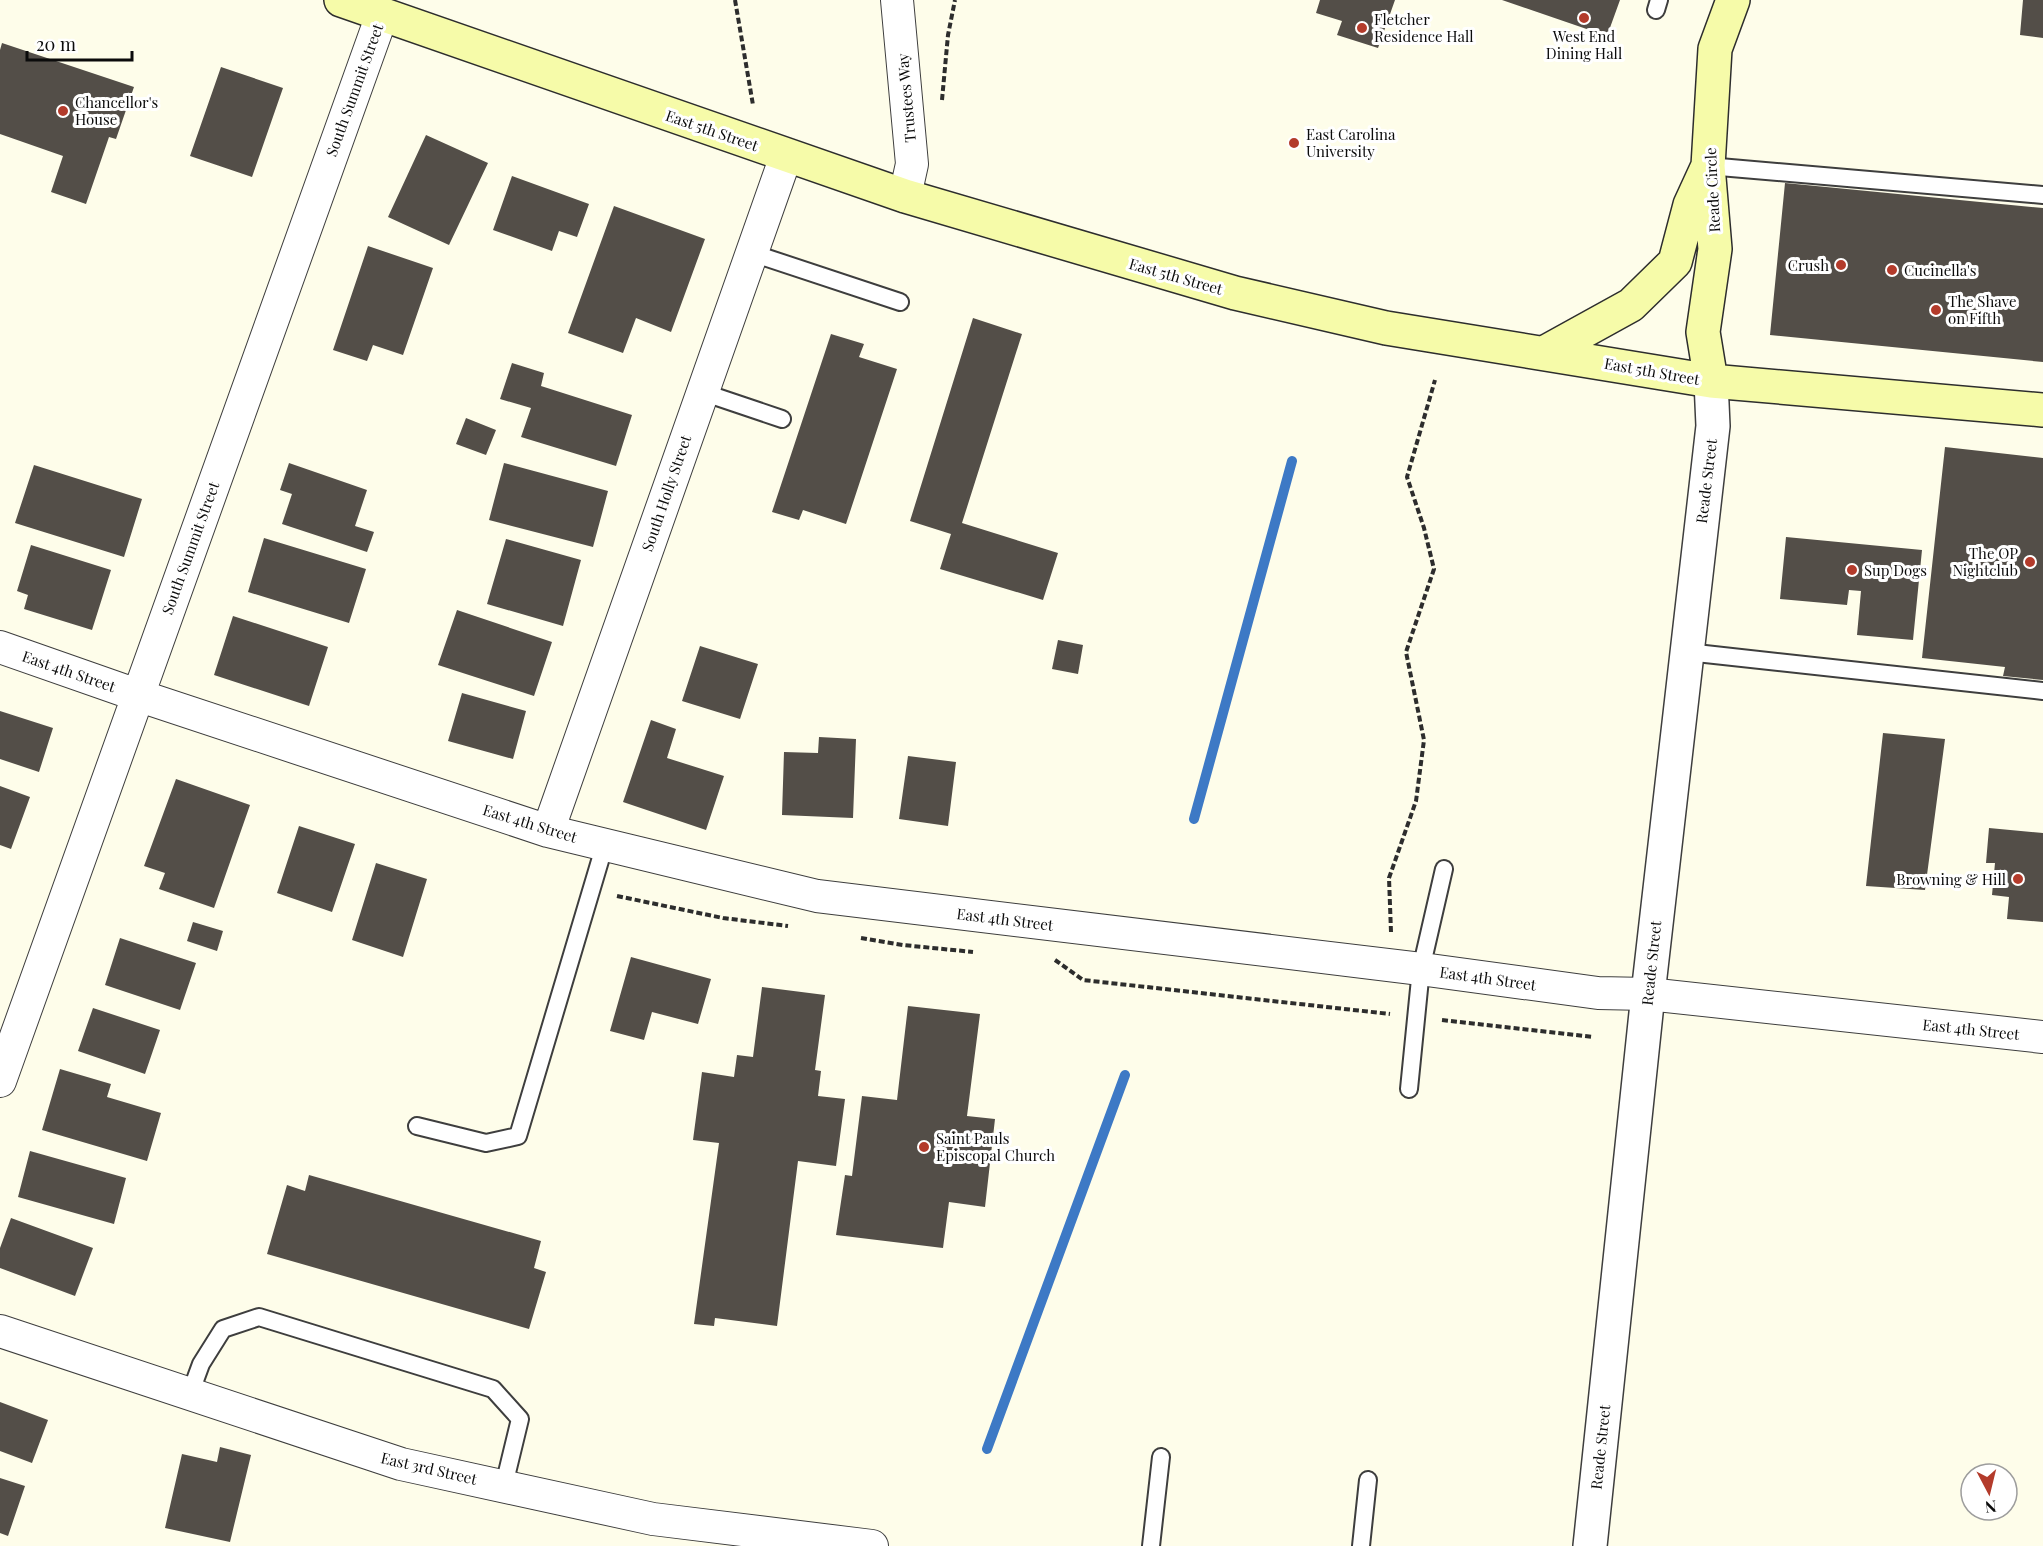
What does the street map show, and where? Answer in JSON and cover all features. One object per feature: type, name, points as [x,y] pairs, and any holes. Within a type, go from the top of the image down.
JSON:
[{"type":"main road","name":"East 5th Street","points":[[341,0],[905,196],[1235,293],[1386,328],[1711,381],[2043,410]]},
{"type":"main road","name":"Reade Circle","points":[[1711,381],[1703,332],[1715,249],[1708,166],[1715,48],[1727,3]]},
{"type":"main road","points":[[1544,353],[1631,305],[1675,262],[1690,205],[1708,166]]},
{"type":"street","name":"Trustees Way","points":[[897,0],[912,164],[905,196]]},
{"type":"street","name":"South Summit Street","points":[[0,1081],[382,15]]},
{"type":"street","name":"South Holly Street","points":[[548,831],[786,156]]},
{"type":"street","name":"Reade Street","points":[[1590,1546],[1648,994],[1713,426],[1711,381]]},
{"type":"street","name":"East 4th Street","points":[[0,647],[137,695],[548,831],[817,896],[1424,955],[1598,993],[1648,994],[2043,1037]]},
{"type":"street","name":"East 3rd Street","points":[[0,1331],[401,1464],[653,1519],[872,1546]]},
{"type":"lane","points":[[1708,166],[2043,195]]},
{"type":"lane","points":[[752,253],[900,302]]},
{"type":"lane","points":[[702,392],[782,419]]},
{"type":"lane","points":[[1687,652],[2043,691]]},
{"type":"lane","points":[[417,1126],[486,1143],[518,1136],[605,844]]},
{"type":"lane","points":[[1409,1089],[1424,955],[1444,868]]},
{"type":"lane","points":[[190,1394],[201,1364],[223,1329],[259,1317],[493,1389],[520,1419],[504,1485]]},
{"type":"lane","points":[[1150,1546],[1161,1457]]},
{"type":"lane","points":[[1361,1546],[1368,1480]]},
{"type":"path","points":[[735,0],[753,105]]},
{"type":"path","points":[[942,105],[948,35],[955,0]]},
{"type":"path","points":[[1424,955],[1391,938],[1389,878],[1416,801],[1424,740],[1406,652],[1434,569],[1424,528],[1407,477],[1435,380]]},
{"type":"path","points":[[617,896],[723,918],[791,927]]},
{"type":"path","points":[[859,938],[985,953]]},
{"type":"path","points":[[1055,960],[1083,980],[1593,1037]]},
{"type":"building","name":"Fletcher Residence Hall","points":[[1320,0],[1395,0],[1378,48],[1337,35],[1342,21],[1316,13]]},
{"type":"building","name":"West End Dining Hall","points":[[1502,0],[1620,0],[1607,36]]},
{"type":"building","points":[[2023,0],[2043,0],[2043,38],[2020,35]]},
{"type":"building","name":"Chancellor's House","points":[[2,43],[134,87],[116,139],[109,137],[86,204],[51,192],[63,156],[0,134],[0,50]]},
{"type":"building","points":[[221,67],[283,88],[252,177],[190,156]]},
{"type":"building","points":[[426,135],[488,163],[449,245],[388,217]]},
{"type":"building","points":[[512,176],[589,204],[577,237],[559,231],[552,251],[493,230]]},
{"type":"building","points":[[1785,183],[2043,208],[2043,362],[1770,335]]},
{"type":"building","points":[[614,206],[705,239],[671,332],[636,318],[623,353],[568,333]]},
{"type":"building","points":[[368,246],[433,268],[403,355],[373,345],[367,361],[333,350]]},
{"type":"building","points":[[973,318],[1022,334],[962,523],[1058,553],[1043,600],[940,569],[951,534],[910,521]]},
{"type":"building","points":[[831,334],[864,344],[859,357],[897,369],[846,524],[803,510],[799,520],[772,512]]},
{"type":"building","points":[[512,363],[544,373],[541,386],[632,415],[616,466],[521,437],[531,408],[500,399]]},
{"type":"building","points":[[466,418],[496,430],[486,455],[456,444]]},
{"type":"building","points":[[1945,447],[2043,458],[2043,680],[2003,676],[2005,667],[1922,658]]},
{"type":"building","points":[[289,463],[367,490],[355,526],[374,532],[367,552],[282,524],[292,494],[280,490]]},
{"type":"building","points":[[504,463],[608,491],[593,547],[489,520]]},
{"type":"building","points":[[34,465],[142,499],[124,557],[15,523]]},
{"type":"building","name":"Sup Dogs","points":[[1786,537],[1922,550],[1913,640],[1857,635],[1861,591],[1849,590],[1847,605],[1780,599]]},
{"type":"building","points":[[264,538],[366,569],[349,623],[248,592]]},
{"type":"building","points":[[506,539],[581,560],[563,626],[487,604]]},
{"type":"building","points":[[31,545],[111,570],[92,630],[24,609],[28,595],[17,591]]},
{"type":"building","points":[[457,610],[552,642],[534,696],[438,665]]},
{"type":"building","points":[[233,616],[328,647],[309,706],[214,675]]},
{"type":"building","points":[[1058,640],[1083,645],[1078,674],[1052,669]]},
{"type":"building","points":[[700,646],[758,664],[740,719],[682,701]]},
{"type":"building","points":[[462,693],[526,711],[513,759],[448,741]]},
{"type":"building","points":[[0,711],[53,728],[39,772],[0,759]]},
{"type":"building","points":[[651,720],[676,729],[667,758],[724,776],[706,830],[623,802]]},
{"type":"building","points":[[1883,733],[1945,739],[1925,890],[1866,886]]},
{"type":"building","points":[[819,737],[856,739],[853,818],[782,815],[784,752],[818,753]]},
{"type":"building","points":[[908,756],[956,762],[948,826],[899,819]]},
{"type":"building","points":[[176,779],[250,805],[214,908],[159,889],[165,873],[144,866]]},
{"type":"building","points":[[0,786],[30,797],[11,849],[0,845]]},
{"type":"building","points":[[299,826],[355,844],[332,912],[277,893]]},
{"type":"building","name":"Browning & Hill","points":[[1989,828],[2043,833],[2043,922],[2007,919],[2009,897],[1992,895],[1995,863],[1986,863]]},
{"type":"building","points":[[376,863],[427,879],[403,957],[352,940]]},
{"type":"building","points":[[193,922],[223,931],[217,951],[187,941]]},
{"type":"building","points":[[120,938],[196,963],[180,1010],[105,985]]},
{"type":"building","points":[[631,957],[711,979],[698,1024],[652,1012],[644,1040],[610,1031]]},
{"type":"building","points":[[762,987],[825,995],[815,1070],[821,1071],[818,1096],[845,1099],[836,1166],[798,1161],[777,1326],[715,1318],[714,1326],[694,1324],[719,1143],[693,1140],[702,1072],[734,1077],[737,1055],[753,1057]]},
{"type":"building","name":"Saint Pauls Episcopal Church","points":[[908,1006],[980,1014],[967,1116],[995,1119],[985,1207],[949,1202],[943,1248],[836,1235],[845,1175],[852,1176],[862,1096],[897,1100]]},
{"type":"building","points":[[93,1008],[160,1030],[145,1074],[78,1051]]},
{"type":"building","points":[[60,1069],[111,1084],[107,1097],[161,1113],[147,1161],[42,1130]]},
{"type":"building","points":[[30,1151],[126,1178],[114,1224],[18,1197]]},
{"type":"building","points":[[309,1175],[541,1241],[534,1268],[546,1272],[529,1329],[267,1254],[287,1185],[305,1191]]},
{"type":"building","points":[[11,1218],[93,1248],[75,1296],[0,1268],[0,1248]]},
{"type":"building","points":[[0,1402],[48,1420],[32,1463],[0,1451]]},
{"type":"building","points":[[220,1447],[251,1455],[230,1542],[165,1528],[182,1454],[217,1462]]},
{"type":"building","points":[[0,1478],[25,1486],[8,1536],[0,1533]]},
{"type":"waterway","points":[[1194,819],[1292,461]]},
{"type":"waterway","points":[[987,1449],[1125,1075]]},
{"type":"place","name":"West End Dining Hall","points":[[1584,18]]},
{"type":"place","name":"Fletcher Residence Hall","points":[[1362,28]]},
{"type":"place","name":"Chancellor's House","points":[[63,111]]},
{"type":"place","name":"East Carolina University","points":[[1294,143]]},
{"type":"place","name":"Crush","points":[[1841,265]]},
{"type":"place","name":"Cucinella's","points":[[1892,270]]},
{"type":"place","name":"The Shave on Fifth","points":[[1936,310]]},
{"type":"place","name":"The OP Nightclub","points":[[2030,562]]},
{"type":"place","name":"Sup Dogs","points":[[1852,570]]},
{"type":"place","name":"Browning & Hill","points":[[2018,879]]},
{"type":"place","name":"Saint Pauls Episcopal Church","points":[[924,1147]]}]
